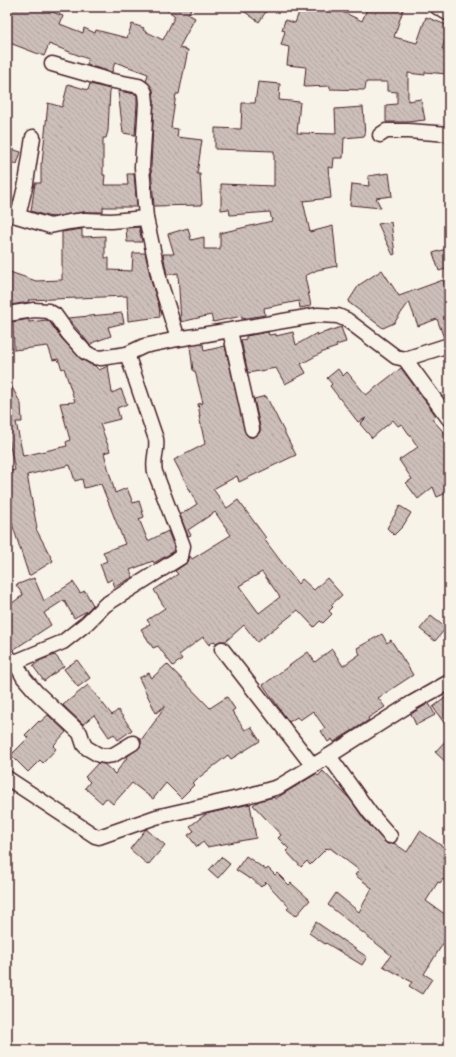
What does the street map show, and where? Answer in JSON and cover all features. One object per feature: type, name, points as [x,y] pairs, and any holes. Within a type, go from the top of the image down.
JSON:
[{"type":"street","points":[[437,7],[449,14]]},
{"type":"street","points":[[52,64],[108,80],[139,86],[145,93],[146,103],[142,166],[146,218],[160,282],[178,339]]},
{"type":"street","points":[[380,135],[386,131],[449,134]]},
{"type":"street","points":[[33,137],[26,183],[12,215],[50,226],[85,220],[111,221],[146,218]]},
{"type":"street","points":[[7,314],[34,310],[48,311],[55,315],[68,333],[85,352],[94,358],[127,354],[144,346],[178,339],[318,315],[333,316],[347,320],[396,357],[405,359],[449,345]]},
{"type":"street","points":[[230,331],[252,429]]},
{"type":"street","points":[[127,354],[156,438],[157,445],[153,460],[155,472],[183,546],[181,557],[105,604],[87,623],[63,642],[11,659],[24,678],[37,693],[80,733],[84,745],[87,748],[99,755],[106,756],[113,755],[133,743]]},
{"type":"street","points":[[405,359],[449,419]]},
{"type":"street","points":[[222,649],[313,766]]},
{"type":"street","points":[[7,778],[54,810],[95,836],[99,837],[156,817],[247,796],[278,787],[412,703],[449,682]]},
{"type":"street","points":[[329,756],[370,813],[390,836]]},
{"type":"building","points":[[7,7],[40,7],[63,16],[60,24],[83,33],[84,28],[95,33],[96,30],[127,38],[132,24],[144,28],[143,30],[163,40],[175,16],[163,7],[192,7],[188,14],[195,18],[179,48],[188,50],[179,94],[176,94],[171,128],[178,129],[177,137],[202,140],[197,174],[200,174],[202,205],[154,206],[151,167],[154,102],[153,89],[146,81],[148,74],[115,62],[112,72],[87,65],[88,59],[49,44],[44,56],[7,42]]},
{"type":"building","points":[[238,7],[269,7],[259,22]]},
{"type":"building","points":[[301,7],[345,7],[343,12],[362,21],[368,7],[404,7],[394,37],[417,43],[426,17],[449,26],[442,49],[448,49],[447,74],[425,72],[425,75],[408,73],[408,101],[421,99],[425,120],[386,122],[386,105],[397,104],[397,92],[387,91],[387,82],[366,82],[365,90],[330,89],[330,86],[304,87],[306,67],[287,65],[289,47],[281,45],[285,31],[282,30],[285,20],[295,23]]},
{"type":"building","points":[[258,82],[280,84],[279,100],[300,102],[297,133],[336,134],[335,109],[363,107],[365,136],[344,138],[343,158],[334,158],[333,168],[328,167],[331,198],[303,201],[310,232],[333,226],[337,266],[317,270],[305,276],[311,306],[300,308],[299,301],[264,308],[265,315],[242,319],[242,316],[213,322],[211,315],[181,322],[178,273],[167,275],[163,254],[174,254],[168,234],[188,228],[191,240],[204,237],[204,249],[220,249],[220,233],[272,221],[270,212],[230,215],[229,209],[221,210],[221,184],[274,186],[274,151],[215,149],[215,128],[241,129],[242,103],[255,103]]},
{"type":"building","points":[[68,84],[88,90],[90,84],[110,89],[108,131],[106,138],[103,138],[103,175],[105,175],[104,185],[128,185],[127,174],[134,174],[137,207],[103,207],[103,212],[84,212],[54,217],[31,211],[35,183],[41,183],[41,163],[48,103],[62,107]]},
{"type":"building","points":[[118,91],[137,95],[135,135],[123,133]]},
{"type":"building","points":[[11,149],[21,152],[17,164],[7,161]]},
{"type":"building","points":[[389,173],[392,196],[376,198],[381,208],[350,205],[352,184],[369,186],[368,176]]},
{"type":"building","points":[[391,222],[395,254],[393,255],[378,224]]},
{"type":"building","points":[[139,227],[142,242],[127,242],[126,228]]},
{"type":"building","points":[[82,229],[82,237],[105,236],[105,258],[109,258],[109,270],[132,271],[133,253],[145,253],[159,306],[160,317],[128,321],[127,296],[28,300],[29,302],[11,305],[11,295],[7,295],[7,271],[36,281],[62,280],[62,232]]},
{"type":"building","points":[[449,248],[449,268],[439,271],[433,253]]},
{"type":"building","points":[[382,270],[399,296],[443,280],[449,299],[449,337],[444,338],[437,319],[418,326],[409,302],[394,323],[383,328],[348,302],[359,285]]},
{"type":"building","points":[[122,313],[124,323],[108,327],[111,336],[90,345],[68,318]]},
{"type":"building","points":[[29,319],[29,322],[49,321],[62,339],[81,359],[95,366],[99,370],[108,366],[112,393],[121,389],[127,404],[117,408],[120,419],[100,424],[110,451],[104,453],[115,493],[127,488],[133,503],[139,501],[144,517],[139,519],[148,541],[168,531],[174,547],[173,552],[154,563],[153,561],[130,570],[133,577],[115,587],[112,579],[107,582],[100,564],[107,561],[103,552],[125,544],[101,484],[84,488],[82,479],[75,481],[70,465],[27,475],[36,529],[53,561],[29,576],[7,508],[9,506],[7,496],[7,472],[15,470],[7,432],[7,378],[21,404],[22,422],[16,422],[23,456],[67,446],[66,442],[70,440],[60,403],[75,402],[64,368],[62,369],[58,359],[53,360],[48,346],[14,350],[13,322]]},
{"type":"building","points":[[341,327],[346,342],[336,345],[337,347],[325,351],[301,364],[306,373],[285,384],[276,368],[248,373],[241,340],[246,339],[246,336],[268,332],[269,335],[276,334],[276,336],[293,332],[296,345],[317,333],[317,335]]},
{"type":"building","points":[[203,344],[204,351],[225,346],[246,434],[249,437],[253,437],[260,432],[254,399],[266,396],[296,455],[239,482],[237,476],[213,489],[227,508],[238,500],[266,538],[264,539],[298,584],[302,579],[314,590],[327,578],[342,595],[331,605],[333,607],[329,611],[332,614],[323,623],[320,621],[314,627],[298,610],[257,642],[244,625],[226,641],[216,643],[214,641],[209,645],[203,637],[179,655],[182,659],[173,666],[158,646],[153,648],[141,629],[150,624],[147,620],[165,608],[154,590],[178,574],[175,571],[188,562],[190,556],[192,559],[231,535],[215,512],[188,530],[191,535],[188,536],[180,515],[197,504],[174,460],[205,444],[198,404],[203,403],[195,371],[193,371],[190,346]],"holes":[[[262,572],[280,597],[259,613],[239,586]]]},
{"type":"building","points":[[401,368],[436,416],[432,419],[449,438],[449,492],[437,497],[433,487],[418,499],[406,483],[412,479],[399,460],[418,447],[402,424],[398,426],[393,420],[372,438],[360,424],[366,418],[358,422],[330,386],[332,384],[327,378],[338,369],[343,376],[347,372],[366,395]]},
{"type":"building","points":[[400,506],[411,513],[403,526],[394,535],[387,528]]},
{"type":"building","points":[[34,578],[44,601],[73,582],[80,593],[85,591],[93,605],[87,611],[74,618],[64,600],[44,613],[51,625],[13,650],[7,648],[7,607],[23,595],[16,585]]},
{"type":"building","points":[[431,616],[446,628],[435,641],[420,629]]},
{"type":"building","points":[[382,634],[387,643],[391,640],[413,675],[378,698],[385,707],[368,718],[369,720],[334,742],[332,739],[328,742],[321,731],[325,728],[313,711],[300,720],[297,717],[289,722],[263,685],[308,652],[315,662],[332,649],[343,666],[360,654],[357,648]]},
{"type":"building","points":[[55,655],[64,666],[44,681],[33,666],[41,660]]},
{"type":"building","points":[[77,660],[90,678],[78,687],[64,669]]},
{"type":"building","points":[[167,664],[210,708],[227,697],[235,709],[232,711],[245,730],[251,727],[260,741],[231,759],[228,755],[192,783],[194,785],[181,798],[166,783],[153,799],[132,783],[113,804],[106,798],[102,803],[85,788],[90,782],[85,777],[98,763],[104,764],[115,774],[129,755],[140,747],[141,740],[165,706],[156,713],[139,678],[149,673],[152,678]]},
{"type":"building","points":[[88,685],[112,715],[118,710],[132,730],[118,740],[114,734],[109,737],[94,715],[83,724],[63,705]]},
{"type":"building","points":[[449,695],[449,730],[433,707]]},
{"type":"building","points":[[429,703],[435,715],[416,725],[411,714]]},
{"type":"building","points":[[48,715],[66,732],[53,746],[56,749],[43,763],[40,760],[28,772],[11,755],[28,738],[25,735],[39,721],[40,722]]},
{"type":"building","points":[[449,737],[449,765],[435,752]]},
{"type":"building","points":[[323,771],[350,799],[364,819],[387,844],[394,843],[407,852],[420,831],[449,851],[449,887],[443,879],[440,883],[438,882],[426,901],[449,917],[449,934],[424,974],[432,979],[422,994],[409,986],[412,982],[383,966],[391,955],[328,905],[336,893],[359,912],[372,888],[355,875],[359,870],[330,848],[327,848],[310,865],[307,861],[301,867],[286,851],[289,849],[278,838],[281,835],[253,805],[259,801],[274,797],[275,799],[316,774],[318,776]]},
{"type":"building","points":[[250,804],[256,838],[207,847],[203,842],[197,847],[188,835],[194,831],[190,826],[206,814]]},
{"type":"building","points":[[146,829],[165,845],[148,865],[130,849]]},
{"type":"building","points":[[246,856],[266,870],[268,868],[275,875],[277,873],[289,885],[291,883],[310,900],[296,916],[287,909],[289,907],[266,882],[261,887],[251,878],[250,879],[236,870]]},
{"type":"building","points":[[221,857],[230,864],[218,878],[209,870]]},
{"type":"building","points":[[316,922],[367,957],[362,965],[309,933]]}]
